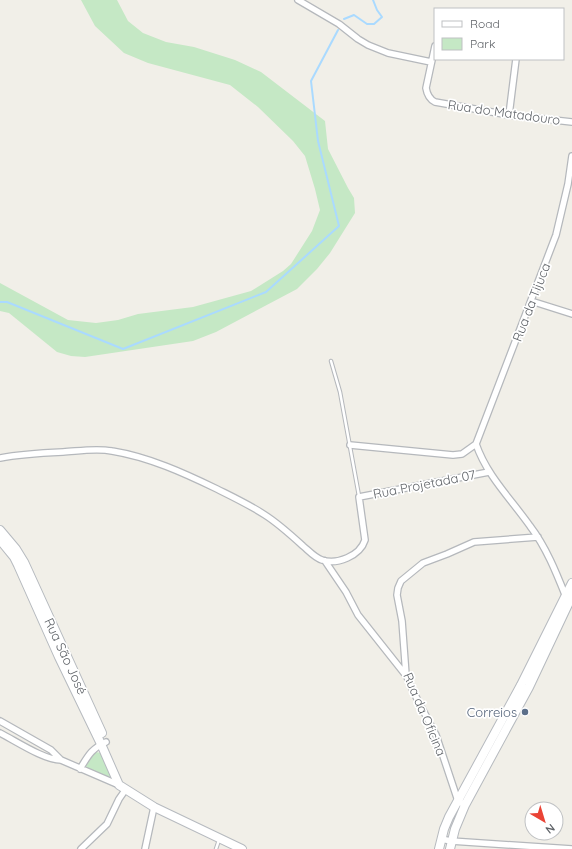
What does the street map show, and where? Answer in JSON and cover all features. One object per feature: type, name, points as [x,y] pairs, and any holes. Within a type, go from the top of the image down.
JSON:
[{"type":"street","points":[[298,0],[340,24],[368,46],[388,53],[431,62],[434,50]]},
{"type":"street","points":[[509,115],[516,60]]},
{"type":"street","name":"Rua do Matadouro","points":[[431,62],[426,88],[429,97],[435,102],[509,115],[572,122]]},
{"type":"street","name":"Rua da Tijuca","points":[[476,444],[547,259],[562,214],[572,156]]},
{"type":"street","points":[[531,301],[572,314]]},
{"type":"street","points":[[350,445],[452,455],[462,454],[476,444],[480,455],[490,472],[538,537],[568,598]]},
{"type":"street","points":[[0,458],[16,455],[87,450],[110,451],[133,455],[197,479],[236,498],[266,515],[316,557],[325,561],[334,561],[351,556],[358,552],[363,546],[364,540],[359,497]]},
{"type":"street","name":"Rua Projetada 07","points":[[359,497],[490,472]]},
{"type":"street","name":"Rua São José","points":[[0,530],[20,555],[62,655]]},
{"type":"street","name":"Rua da Oficina","points":[[461,803],[436,735],[406,675],[403,630],[397,595],[401,582],[423,563],[474,542],[538,537]]},
{"type":"street","name":"Rua São José","points":[[0,540],[14,557],[18,565],[104,743],[122,787]]},
{"type":"street","points":[[325,561],[346,592],[358,615],[406,675]]},
{"type":"street","points":[[439,849],[444,829],[461,803],[521,685],[568,598],[572,583]]},
{"type":"street","points":[[0,722],[51,750],[61,760],[122,787],[154,807],[242,849]]},
{"type":"street","points":[[0,733],[47,758],[61,760]]},
{"type":"street","points":[[80,769],[90,753],[96,747],[104,743]]},
{"type":"street","points":[[81,849],[107,824],[119,798],[122,787]]},
{"type":"street","points":[[451,845],[461,803]]},
{"type":"street","points":[[145,849],[154,807]]},
{"type":"street","points":[[441,838],[451,845],[570,849]]},
{"type":"lane","points":[[331,361],[340,392],[359,497]]},
{"type":"lane","points":[[216,849],[220,838]]},
{"type":"green space","points":[[81,0],[117,0],[128,21],[143,33],[166,42],[194,47],[235,60],[261,72],[325,121],[328,149],[354,198],[355,213],[330,253],[317,269],[297,289],[216,332],[193,341],[85,357],[71,356],[57,352],[9,313],[0,311],[0,283],[68,320],[96,323],[118,320],[138,314],[193,307],[251,291],[283,271],[291,264],[312,231],[320,210],[305,156],[293,141],[258,107],[230,85],[148,63],[124,53],[95,26]]},
{"type":"green space","points":[[96,752],[101,753],[113,776],[112,779],[85,768]]},
{"type":"waterway","points":[[344,19],[354,15],[367,24],[374,24],[382,17],[373,0]]},
{"type":"waterway","points":[[0,302],[7,302],[123,349],[266,292],[339,226],[318,141],[311,81],[338,30]]},
{"type":"place","name":"Correios","points":[[525,712]]}]
